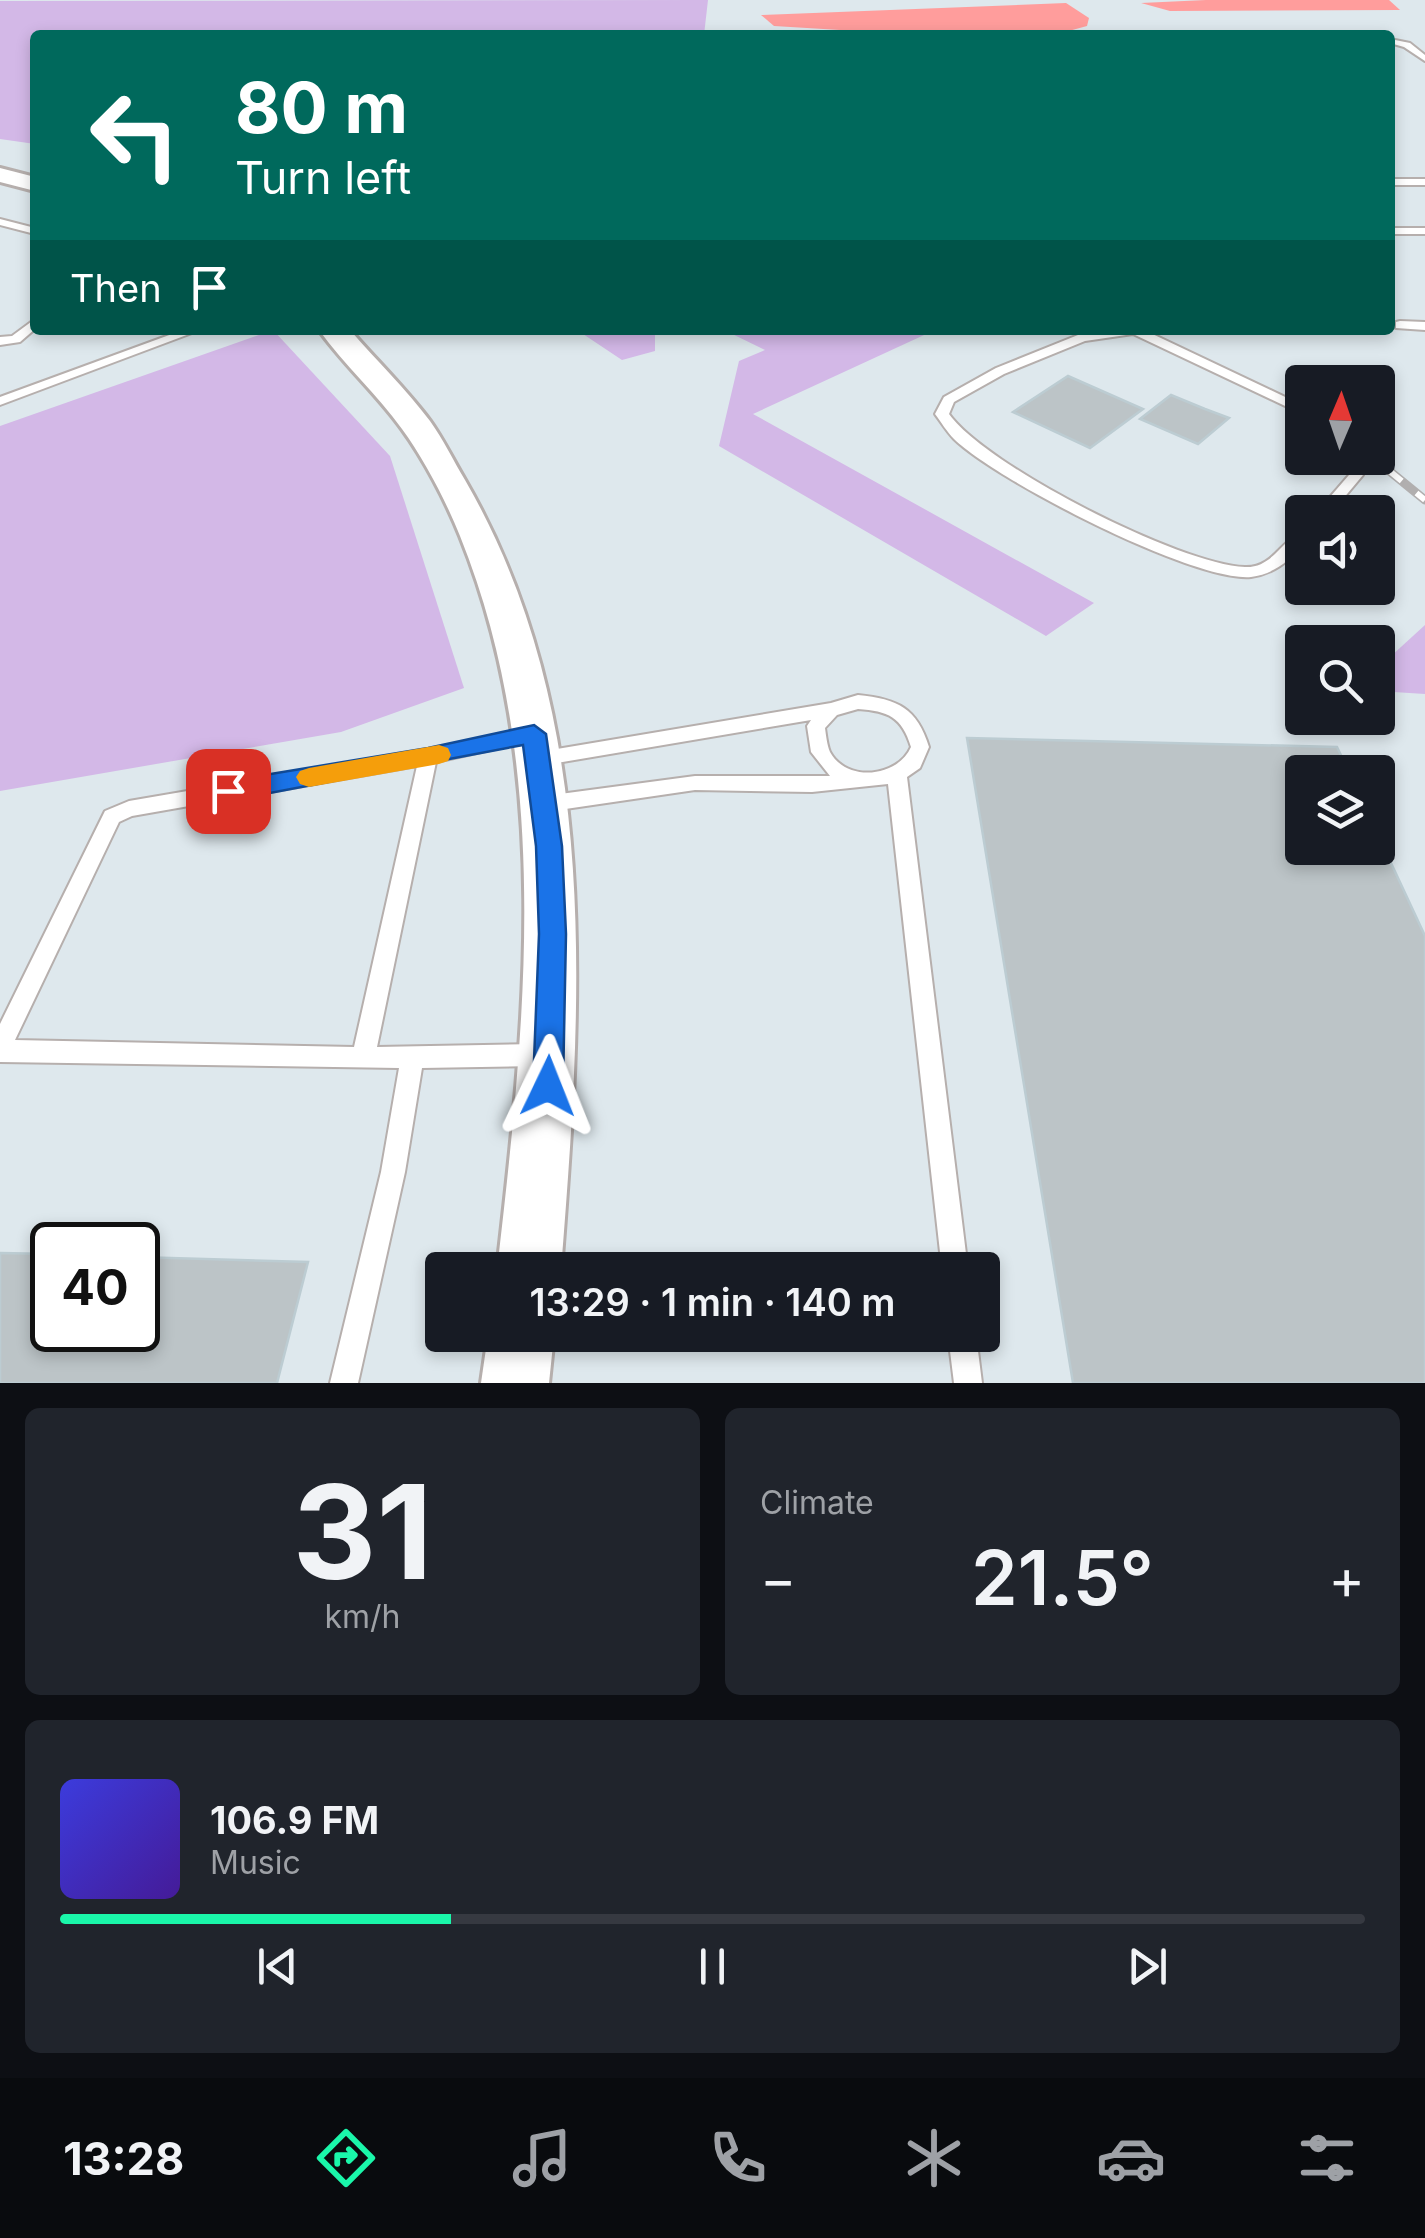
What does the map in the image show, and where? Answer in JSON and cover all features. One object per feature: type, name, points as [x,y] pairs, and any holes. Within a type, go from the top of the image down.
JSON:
[{"type":"street","points":[[0,175],[30,183]]},
{"type":"street","points":[[339,335],[370,364],[410,412],[443,460],[479,532],[512,624],[539,766],[553,934],[549,1054],[531,1252]]},
{"type":"street","points":[[515,1383],[519,1352]]},
{"type":"lane","points":[[1395,42],[1407,45],[1425,59]]},
{"type":"lane","points":[[1395,182],[1425,182]]},
{"type":"lane","points":[[0,222],[30,230]]},
{"type":"lane","points":[[1395,228],[1425,231]]},
{"type":"lane","points":[[1400,325],[1425,326]]},
{"type":"lane","points":[[0,341],[16,340],[30,327]]},
{"type":"lane","points":[[0,401],[180,335]]},
{"type":"lane","points":[[1103,335],[1082,338],[1000,371],[949,400],[942,414],[959,436],[992,460],[1140,541],[1207,565],[1248,572],[1279,564],[1285,557]]},
{"type":"lane","points":[[1147,335],[1285,402]]},
{"type":"lane","points":[[1339,495],[1356,475]]},
{"type":"lane","points":[[539,766],[858,702],[876,703],[907,717],[920,742],[918,756],[910,768],[896,776],[812,785],[681,784],[428,757],[130,808],[112,817],[0,1050],[363,1058],[549,1054]]},
{"type":"lane","points":[[832,710],[816,726],[816,745],[832,768],[862,780]]},
{"type":"lane","points":[[363,1058],[428,757]]},
{"type":"lane","points":[[896,776],[953,1252]]},
{"type":"lane","points":[[344,1383],[393,1172],[412,1057]]},
{"type":"lane","points":[[964,1352],[968,1383]]},
{"type":"shaded area","points":[[708,0],[705,30],[30,30],[30,143],[0,139],[0,1]]},
{"type":"shaded area","points":[[1389,0],[1400,10],[1170,11],[1141,3]]},
{"type":"shaded area","points":[[1066,3],[1089,18],[1087,26],[1072,30],[840,30],[774,26],[761,15]]},
{"type":"shaded area","points":[[259,335],[278,335],[390,456],[464,688],[341,732],[0,791],[0,426]]},
{"type":"shaded area","points":[[584,335],[655,335],[655,351],[622,360]]},
{"type":"shaded area","points":[[734,335],[924,335],[753,414],[1094,603],[1046,636],[719,446],[739,361],[765,350]]},
{"type":"shaded area","points":[[1425,625],[1425,694],[1395,692],[1395,652]]},
{"type":"building","points":[[1068,376],[1143,409],[1090,448],[1013,412]]},
{"type":"building","points":[[1171,395],[1229,418],[1198,444],[1140,419]]},
{"type":"building","points":[[967,738],[1337,747],[1341,755],[1285,755],[1285,865],[1392,865],[1425,936],[1425,1383],[1073,1383]]},
{"type":"building","points":[[0,1253],[30,1254],[30,1352],[160,1352],[160,1258],[308,1262],[277,1383],[0,1383]]},
{"type":"railway","points":[[1394,475],[1425,500]]},
{"type":"slow traffic","points":[[309,777],[439,755]]},
{"type":"route","points":[[228,791],[428,757],[534,734],[549,846],[553,934],[548,1086]]}]
